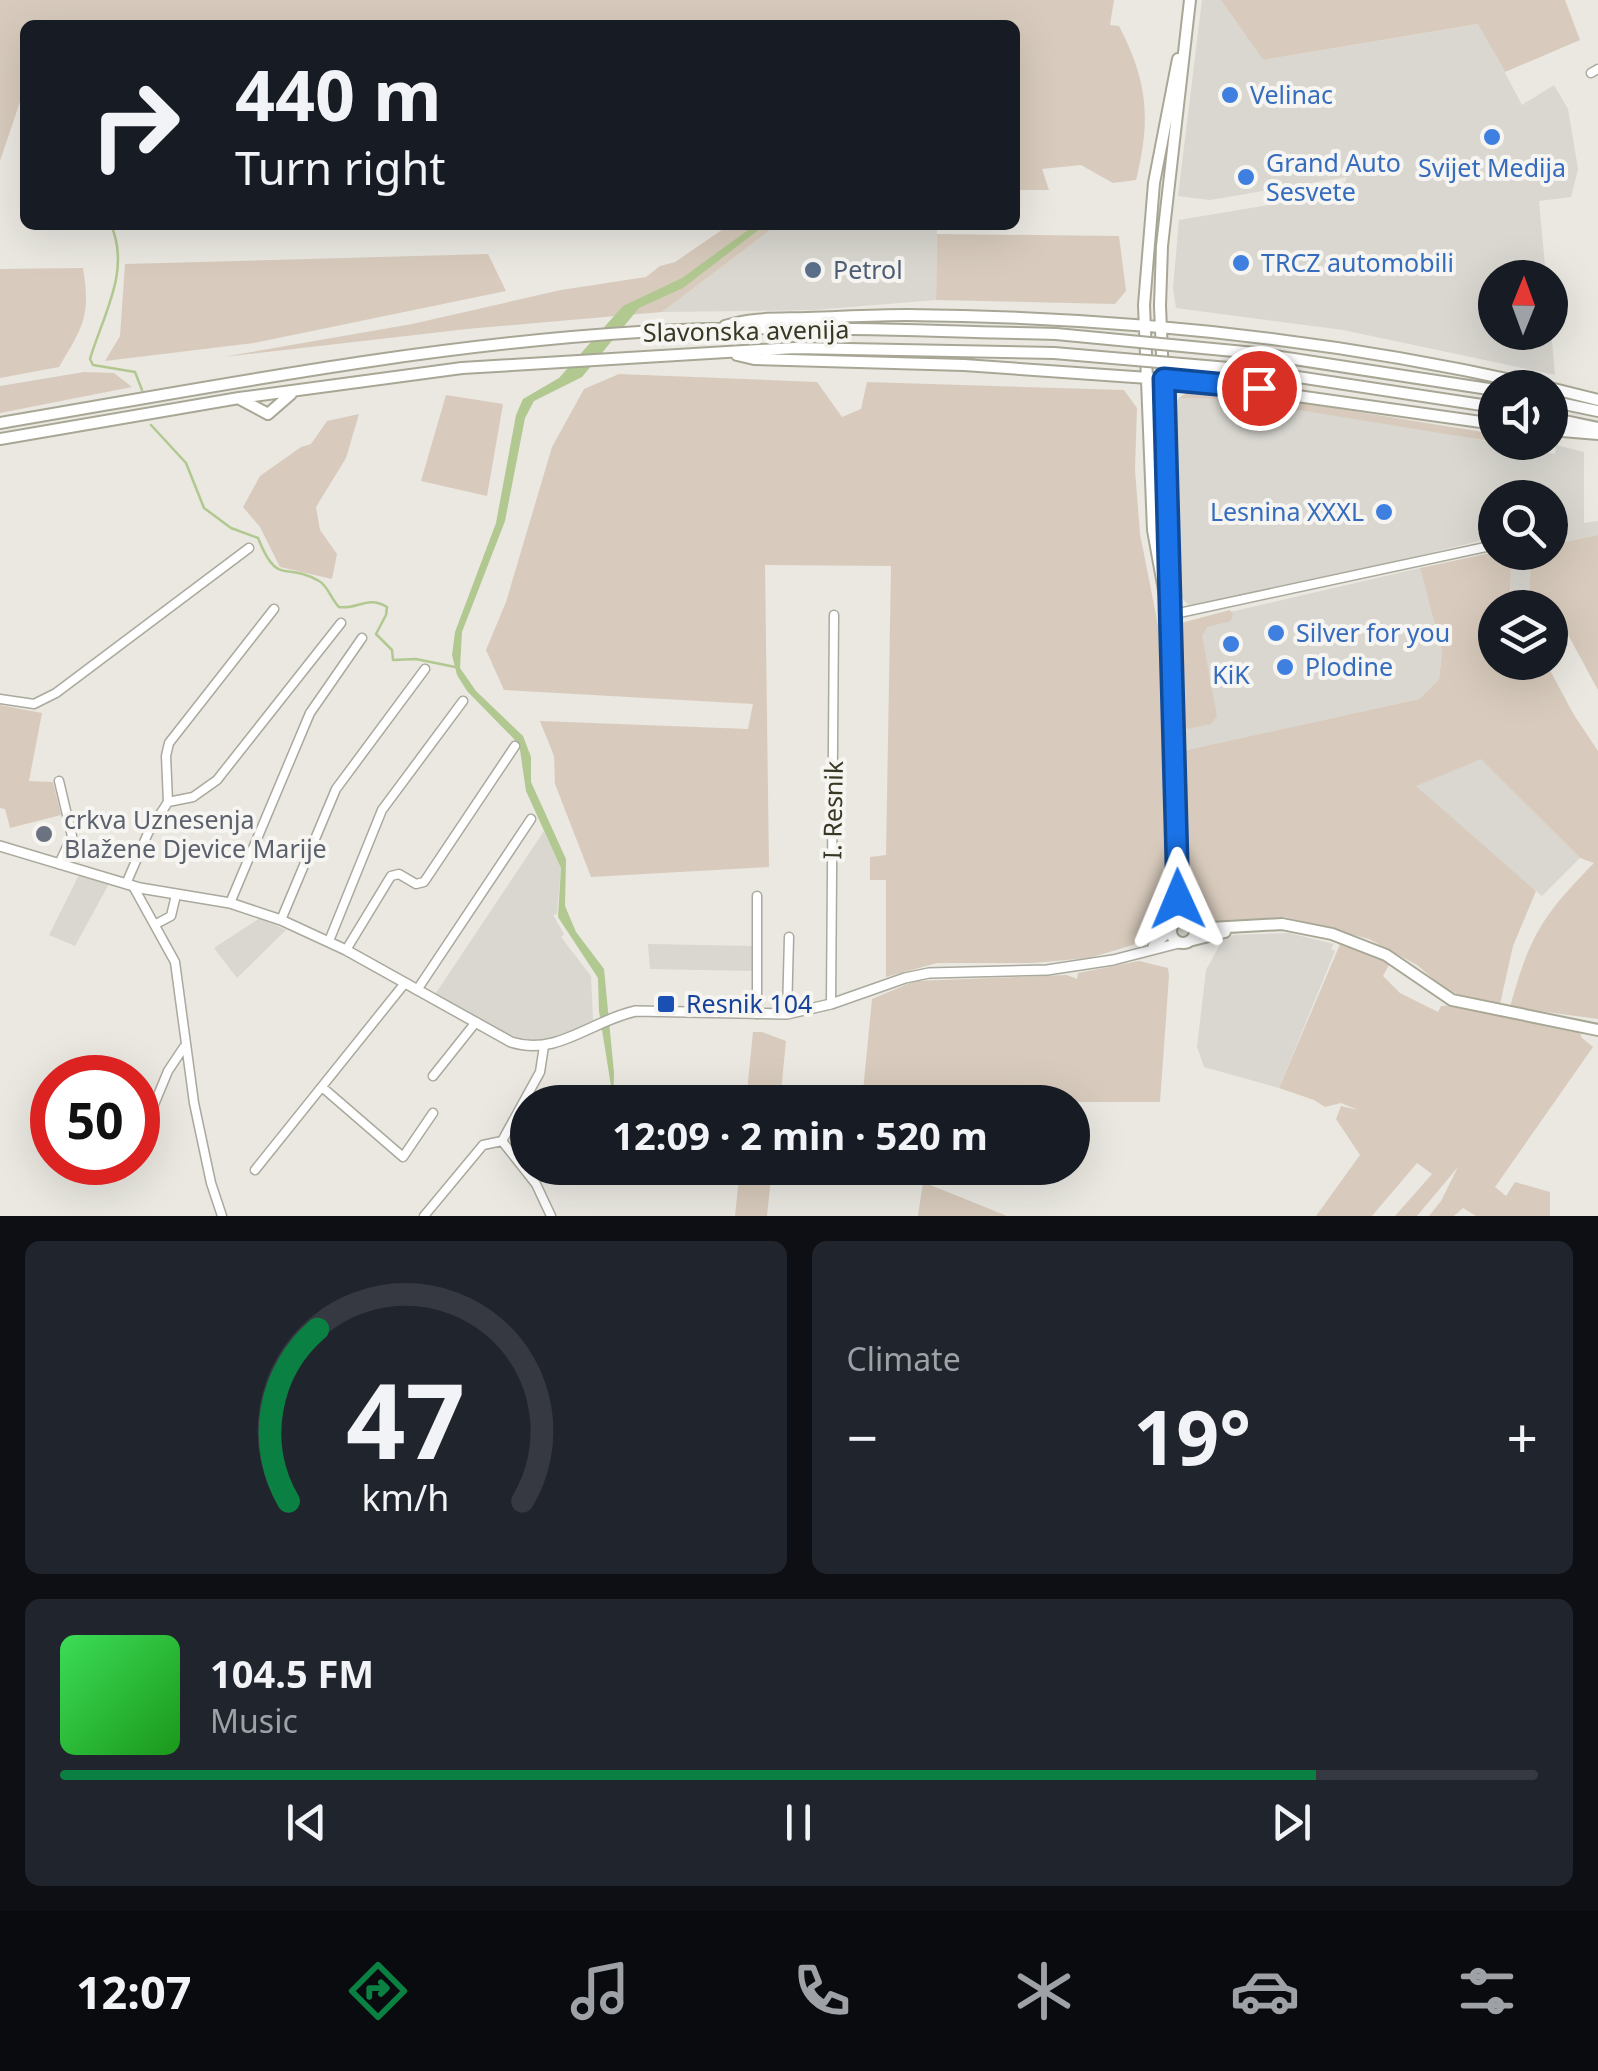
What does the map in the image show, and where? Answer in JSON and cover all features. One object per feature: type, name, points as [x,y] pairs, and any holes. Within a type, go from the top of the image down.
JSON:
[{"type":"main road","points":[[1172,927],[1178,899],[1162,246],[1190,0]]},
{"type":"main road","points":[[1170,618],[1153,530],[1144,325],[1154,183],[1175,69],[1186,37]]},
{"type":"main road","points":[[715,330],[754,319],[983,316],[1161,326],[1374,353],[1478,371]]},
{"type":"main road","name":"Slavonska avenija","points":[[0,422],[302,371],[570,338],[715,330],[1056,334],[1255,353],[1478,387]]},
{"type":"main road","name":"Slavonska avenija","points":[[0,438],[239,398],[462,368],[722,351],[904,348],[1054,352],[1252,370],[1478,404]]},
{"type":"main road","points":[[722,351],[754,359],[964,366],[1164,379],[1259,388],[1478,421]]},
{"type":"main road","points":[[239,398],[268,414],[296,390]]},
{"type":"main road","points":[[1568,393],[1598,400]]},
{"type":"main road","points":[[1568,405],[1598,412]]},
{"type":"main road","points":[[1568,423],[1598,431]]},
{"type":"main road","points":[[1568,430],[1598,431]]},
{"type":"main road","points":[[1178,899],[1194,935],[1184,942]]},
{"type":"main road","points":[[1172,927],[1182,919],[1210,928],[1282,924],[1332,934],[1386,955],[1452,1000],[1598,1030]]},
{"type":"main road","points":[[1184,942],[1240,926]]},
{"type":"main road","points":[[1172,927],[1184,942]]},
{"type":"street","points":[[0,698],[34,704],[56,693],[249,548]]},
{"type":"street","points":[[1170,618],[1478,549]]},
{"type":"street","points":[[129,885],[148,832],[168,802],[166,756],[170,743],[274,608]]},
{"type":"street","name":"I. Resnik","points":[[832,1004],[834,615]]},
{"type":"street","points":[[168,802],[207,790],[341,623]]},
{"type":"street","points":[[230,903],[310,714],[362,638]]},
{"type":"street","points":[[281,920],[331,798],[425,669]]},
{"type":"street","points":[[329,942],[382,810],[463,701]]},
{"type":"street","points":[[346,950],[391,876],[399,874],[416,884],[424,882],[514,746]]},
{"type":"street","points":[[59,864],[72,836],[60,781]]},
{"type":"street","points":[[417,990],[531,819]]},
{"type":"street","points":[[0,846],[129,885],[230,903],[281,920],[346,950],[511,1042],[544,1046],[616,1015],[654,1010],[787,1014],[929,973],[1047,970],[1184,942]]},
{"type":"street","points":[[129,885],[156,924],[174,962],[184,1047],[211,1183],[222,1216]]},
{"type":"street","points":[[156,924],[171,916],[176,895]]},
{"type":"street","points":[[757,1014],[758,896]]},
{"type":"street","points":[[1134,955],[1158,943],[1172,927]]},
{"type":"street","points":[[787,1014],[788,938]]},
{"type":"street","points":[[255,1170],[405,983]]},
{"type":"street","points":[[433,1076],[476,1022]]},
{"type":"street","points":[[424,1216],[484,1145],[502,1140],[540,1072],[544,1046]]},
{"type":"street","points":[[160,1090],[184,1047]]},
{"type":"street","points":[[322,1088],[403,1157],[433,1113]]},
{"type":"street","points":[[502,1140],[536,1184],[551,1216]]},
{"type":"shaded area","points":[[0,0],[1114,0],[1110,25],[1119,26],[1129,46],[1141,83],[1145,119],[1136,180],[1113,183],[1081,165],[1042,169],[1049,190],[1020,190],[1020,20],[20,20],[20,102],[0,161]]},
{"type":"shaded area","points":[[1202,0],[1221,0],[1263,60],[1479,24],[1522,105],[1554,85],[1568,109],[1578,169],[1571,197],[1539,201],[1544,260],[1478,260],[1478,350],[1553,350],[1555,370],[1531,370],[1343,330],[1176,308],[1173,288],[1179,220],[1341,193],[1347,177],[1210,200],[1178,196]]},
{"type":"shaded area","points":[[1221,0],[1565,0],[1580,40],[1505,72],[1478,24],[1263,60]]},
{"type":"shaded area","points":[[722,230],[770,230],[662,312],[223,357],[412,324],[561,290],[646,277],[660,266],[675,262]]},
{"type":"shaded area","points":[[748,230],[758,230],[683,288],[639,308],[582,377],[534,401],[525,418],[505,521],[462,632],[460,668],[476,691],[523,736],[531,757],[531,782],[566,859],[565,906],[576,932],[604,969],[614,1073],[611,1085],[598,978],[558,917],[561,868],[526,791],[520,750],[467,691],[457,675],[452,655],[455,632],[496,523],[516,415],[523,399],[559,378],[623,306],[682,278]]},
{"type":"shaded area","points":[[770,230],[937,230],[936,300],[814,310],[662,312]]},
{"type":"shaded area","points":[[937,234],[1119,236],[1126,291],[1115,304],[936,300]]},
{"type":"shaded area","points":[[488,254],[506,291],[254,343],[105,361],[120,336],[125,264]]},
{"type":"shaded area","points":[[83,268],[83,321],[59,367],[0,378],[0,269]]},
{"type":"shaded area","points":[[84,372],[114,373],[132,387],[0,413],[0,386]]},
{"type":"shaded area","points":[[619,374],[817,382],[842,417],[861,409],[867,382],[1124,390],[1137,408],[1135,470],[1140,534],[1160,635],[1166,919],[1133,945],[1089,958],[1033,963],[937,963],[886,977],[886,880],[870,880],[870,857],[886,855],[891,566],[765,565],[769,867],[591,877],[555,784],[554,756],[540,721],[748,729],[753,704],[504,690],[486,650],[506,602],[552,447],[584,389]]},
{"type":"shaded area","points":[[1188,392],[1297,402],[1478,431],[1478,439],[1218,399],[1179,398]]},
{"type":"shaded area","points":[[446,395],[503,404],[487,496],[421,481]]},
{"type":"shaded area","points":[[1179,398],[1218,399],[1379,421],[1478,440],[1478,460],[1568,460],[1568,448],[1584,452],[1584,523],[1598,521],[1598,535],[1568,541],[1568,480],[1478,480],[1478,541],[1189,605],[1179,595]]},
{"type":"shaded area","points":[[359,414],[346,458],[316,507],[320,530],[337,554],[332,579],[280,567],[260,527],[243,507],[260,476],[311,444],[327,421]]},
{"type":"shaded area","points":[[1598,535],[1598,690],[1568,635],[1568,590],[1530,590],[1530,570],[1568,570],[1568,541]]},
{"type":"shaded area","points":[[1478,556],[1478,570],[1511,570],[1510,590],[1478,590],[1478,680],[1555,680],[1598,751],[1598,1019],[1510,1007],[1540,928],[1594,863],[1580,858],[1481,759],[1416,786],[1536,891],[1513,946],[1500,1004],[1444,988],[1417,965],[1369,939],[1285,917],[1211,923],[1192,912],[1182,751],[1419,699],[1439,679],[1442,652],[1420,568]]},
{"type":"shaded area","points":[[1420,568],[1442,652],[1439,679],[1419,699],[1182,751],[1183,623]]},
{"type":"shaded area","points":[[1511,570],[1530,570],[1530,590],[1510,590]]},
{"type":"shaded area","points":[[1230,610],[1231,621],[1207,627],[1202,636],[1217,716],[1211,724],[1188,729],[1181,724],[1181,623]]},
{"type":"shaded area","points":[[0,705],[42,713],[29,781],[53,782],[61,815],[10,828],[5,809],[0,808]]},
{"type":"shaded area","points":[[1481,758],[1580,858],[1542,896],[1415,786]]},
{"type":"shaded area","points":[[544,831],[561,868],[557,914],[553,915],[564,934],[561,937],[591,976],[593,1021],[539,1044],[497,1031],[434,996]]},
{"type":"shaded area","points":[[80,873],[110,882],[75,946],[49,935]]},
{"type":"shaded area","points":[[260,918],[286,930],[237,978],[214,948]]},
{"type":"shaded area","points":[[1289,933],[1334,944],[1331,949],[1335,951],[1279,1088],[1204,1067],[1197,1047],[1206,970],[1222,941],[1234,935]]},
{"type":"shaded area","points":[[1341,942],[1376,953],[1390,963],[1383,976],[1400,993],[1438,1012],[1441,1006],[1453,1005],[1580,1030],[1581,1037],[1593,1047],[1495,1187],[1506,1196],[1515,1182],[1550,1192],[1550,1216],[1476,1216],[1463,1208],[1454,1216],[1429,1216],[1458,1167],[1417,1216],[1395,1216],[1432,1174],[1417,1163],[1372,1216],[1316,1216],[1360,1155],[1336,1119],[1341,1106],[1358,1110],[1341,1103],[1325,1107],[1279,1088]]},
{"type":"shaded area","points":[[648,944],[753,946],[753,971],[650,969]]},
{"type":"shaded area","points":[[1139,961],[1168,968],[1160,1102],[1090,1102],[1090,1085],[864,1085],[872,999],[915,981],[1067,975],[1077,979],[1078,973]]},
{"type":"shaded area","points":[[753,1032],[786,1041],[782,1085],[748,1085]]},
{"type":"shaded area","points":[[738,1185],[770,1185],[767,1216],[735,1216]]},
{"type":"shaded area","points":[[923,1185],[930,1185],[1007,1216],[918,1216]]},
{"type":"waterway","points":[[112,230],[117,276],[90,359],[93,365],[135,372],[142,390]]},
{"type":"waterway","points":[[151,425],[186,463],[204,508],[231,528],[258,538],[277,568],[319,581],[339,607],[374,602],[387,607],[376,634],[392,650],[393,660],[416,659],[455,667]]},
{"type":"place","name":"Velinac","points":[[1230,95]]},
{"type":"place","name":"Svijet Medija","points":[[1492,137]]},
{"type":"place","name":"Grand Auto Sesvete","points":[[1246,177]]},
{"type":"place","name":"TRCZ automobili","points":[[1241,263]]},
{"type":"place","name":"Petrol","points":[[813,270]]},
{"type":"place","name":"Lesnina XXXL","points":[[1384,512]]},
{"type":"place","name":"Silver for you","points":[[1276,633]]},
{"type":"place","name":"KiK","points":[[1231,644]]},
{"type":"place","name":"Plodine","points":[[1285,667]]},
{"type":"place","name":"crkva Uznesenja Blažene Djevice Marije","points":[[44,834]]},
{"type":"place","name":"Resnik 104","points":[[666,1004]]},
{"type":"route","points":[[1178,899],[1164,379],[1259,388]]}]
